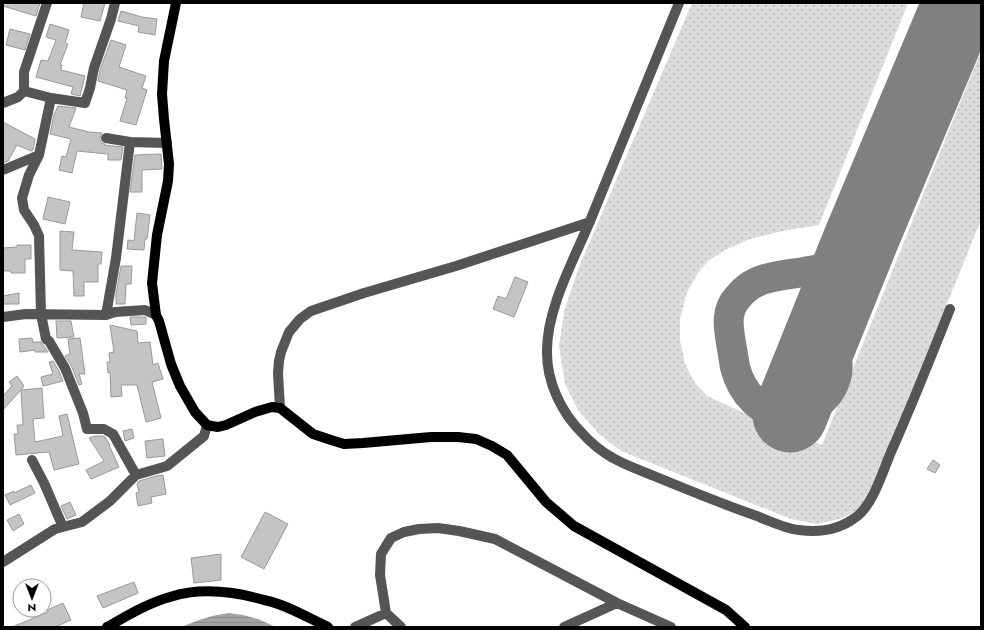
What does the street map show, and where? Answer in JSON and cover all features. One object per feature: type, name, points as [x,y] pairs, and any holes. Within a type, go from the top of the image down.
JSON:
[{"type":"main road","points":[[176,3],[164,61],[162,94],[169,164],[168,182],[157,235],[152,283],[156,315],[171,364],[180,386],[195,412],[207,425],[218,426],[226,425],[272,407],[280,408],[313,434],[344,444],[431,437],[476,439],[492,446],[507,456],[546,502],[574,526],[726,610],[745,627]]},
{"type":"main road","points":[[107,627],[148,605],[170,597],[193,592],[212,591],[229,592],[281,605],[328,627]]},
{"type":"street","points":[[3,103],[18,97],[24,91],[24,72],[47,3]]},
{"type":"street","points":[[24,91],[51,98],[85,103],[94,68],[115,3]]},
{"type":"street","points":[[679,3],[590,222],[557,298],[549,326],[547,342],[548,366],[555,393],[572,422],[582,434],[613,459],[718,502],[796,530],[829,530],[843,526],[863,512],[872,497],[903,426],[950,309]]},
{"type":"street","points":[[51,98],[39,155],[29,175],[22,198],[24,210],[39,236],[41,314],[46,339],[49,341],[66,368],[83,413],[87,429],[104,429],[113,434],[136,475]]},
{"type":"street","points":[[106,138],[130,142],[167,143]]},
{"type":"street","points":[[106,315],[116,258],[130,142]]},
{"type":"street","points":[[3,170],[39,155]]},
{"type":"street","points":[[280,408],[278,373],[281,352],[289,332],[300,319],[311,311],[590,222]]},
{"type":"street","points":[[3,317],[20,314],[106,315],[115,312],[145,310],[156,315]]},
{"type":"street","points":[[3,562],[55,529],[82,522],[110,501],[136,475],[167,466],[204,436],[207,425]]},
{"type":"street","points":[[32,460],[44,483],[63,527]]},
{"type":"street","points":[[401,627],[386,613],[380,574],[382,554],[391,538],[404,532],[419,529],[438,528],[495,539],[617,603],[671,627]]},
{"type":"street","points":[[564,627],[617,603]]},
{"type":"street","points":[[355,627],[386,613]]},
{"type":"shaded area","points":[[692,3],[908,3],[819,225],[783,231],[750,239],[725,250],[708,261],[698,273],[687,292],[680,319],[680,340],[685,364],[695,383],[707,396],[822,445],[981,51],[981,220],[871,491],[860,508],[843,518],[817,524],[791,519],[621,451],[599,434],[578,410],[565,384],[559,347],[564,311],[579,267]]},
{"type":"shaded area","points":[[229,613],[258,619],[276,627],[182,627],[205,618]]},
{"type":"building","points":[[3,3],[40,3],[36,16],[3,6]]},
{"type":"building","points":[[84,3],[105,3],[100,21],[81,17]]},
{"type":"building","points":[[121,11],[142,17],[157,19],[155,35],[138,32],[139,26],[118,21]]},
{"type":"building","points":[[50,24],[69,30],[65,43],[68,44],[60,65],[62,65],[61,70],[85,76],[80,96],[71,94],[73,87],[36,77],[41,60],[48,61],[56,40],[46,37]]},
{"type":"building","points":[[10,29],[30,34],[25,50],[6,45]]},
{"type":"building","points":[[111,40],[126,45],[119,67],[146,76],[142,88],[147,90],[136,125],[120,121],[127,98],[125,98],[127,90],[98,81],[100,70]]},
{"type":"building","points":[[58,106],[76,108],[69,127],[89,132],[102,133],[100,140],[105,144],[104,145],[123,147],[121,160],[108,160],[108,154],[77,151],[72,173],[59,170],[62,156],[66,157],[71,139],[50,134],[54,115]]},
{"type":"building","points":[[3,122],[35,139],[33,150],[31,151],[17,145],[8,161],[3,163]]},
{"type":"building","points":[[161,154],[162,169],[142,170],[142,192],[130,192],[135,155]]},
{"type":"building","points":[[48,197],[70,202],[65,224],[43,219]]},
{"type":"building","points":[[137,213],[150,215],[144,250],[127,249],[128,240],[134,241]]},
{"type":"building","points":[[60,231],[74,232],[72,250],[102,252],[101,264],[98,264],[98,282],[84,282],[84,296],[74,296],[73,271],[60,270]]},
{"type":"building","points":[[17,245],[31,245],[31,259],[25,259],[25,273],[11,273],[11,271],[3,271],[3,248],[17,247]]},
{"type":"building","points":[[121,266],[132,266],[131,284],[126,284],[125,304],[116,304],[116,294]]},
{"type":"building","points":[[515,277],[528,282],[514,317],[493,309],[498,296],[506,299]]},
{"type":"building","points":[[19,293],[19,304],[3,304],[3,296]]},
{"type":"building","points":[[130,317],[146,317],[146,324],[131,325]]},
{"type":"building","points":[[56,321],[71,321],[74,337],[57,338]]},
{"type":"building","points":[[110,325],[137,331],[138,343],[150,342],[153,365],[158,363],[163,379],[152,382],[161,418],[146,422],[137,385],[121,385],[122,396],[111,397],[110,372],[108,373],[107,362],[110,362],[109,353],[114,352]]},
{"type":"building","points":[[32,338],[33,342],[41,342],[48,352],[35,352],[35,350],[20,352],[19,339]]},
{"type":"building","points":[[80,338],[85,374],[79,374],[82,384],[79,385],[71,365],[65,356],[70,354],[68,339]]},
{"type":"building","points":[[53,361],[63,381],[43,386],[41,377],[53,374],[49,362]]},
{"type":"building","points":[[17,376],[24,386],[3,410],[3,396],[12,386],[9,382]]},
{"type":"building","points":[[42,388],[44,418],[33,419],[35,442],[63,436],[59,416],[67,414],[79,464],[54,470],[49,452],[16,455],[14,434],[18,434],[17,425],[23,425],[21,390]]},
{"type":"building","points":[[132,429],[134,438],[125,441],[123,431]]},
{"type":"building","points":[[95,436],[105,437],[119,467],[91,479],[86,470],[104,461],[89,438]]},
{"type":"building","points":[[163,439],[165,456],[147,458],[145,441]]},
{"type":"building","points":[[933,460],[940,465],[935,473],[927,469]]},
{"type":"building","points":[[163,475],[166,494],[151,497],[152,503],[138,506],[136,493],[139,492],[137,484],[139,481]]},
{"type":"building","points":[[31,485],[35,493],[10,505],[5,495],[14,491],[14,493]]},
{"type":"building","points":[[70,502],[76,515],[67,519],[61,506]]},
{"type":"building","points":[[265,512],[288,524],[264,569],[241,557]]},
{"type":"building","points":[[19,514],[24,524],[13,531],[7,520]]},
{"type":"building","points":[[221,554],[221,580],[194,583],[191,558]]},
{"type":"building","points":[[134,582],[138,593],[103,608],[97,596]]},
{"type":"building","points":[[63,603],[71,620],[55,627],[12,627],[34,618],[52,618],[52,608]]},
{"type":"taxiway","points":[[838,297],[834,330],[838,367],[834,384],[828,394],[811,408],[791,415],[770,412],[761,407],[747,393],[735,367],[729,322],[729,315],[734,303],[740,295],[754,283],[774,277],[819,269],[841,256],[861,239]]},
{"type":"runway","points":[[790,415],[861,239],[960,3]]}]
